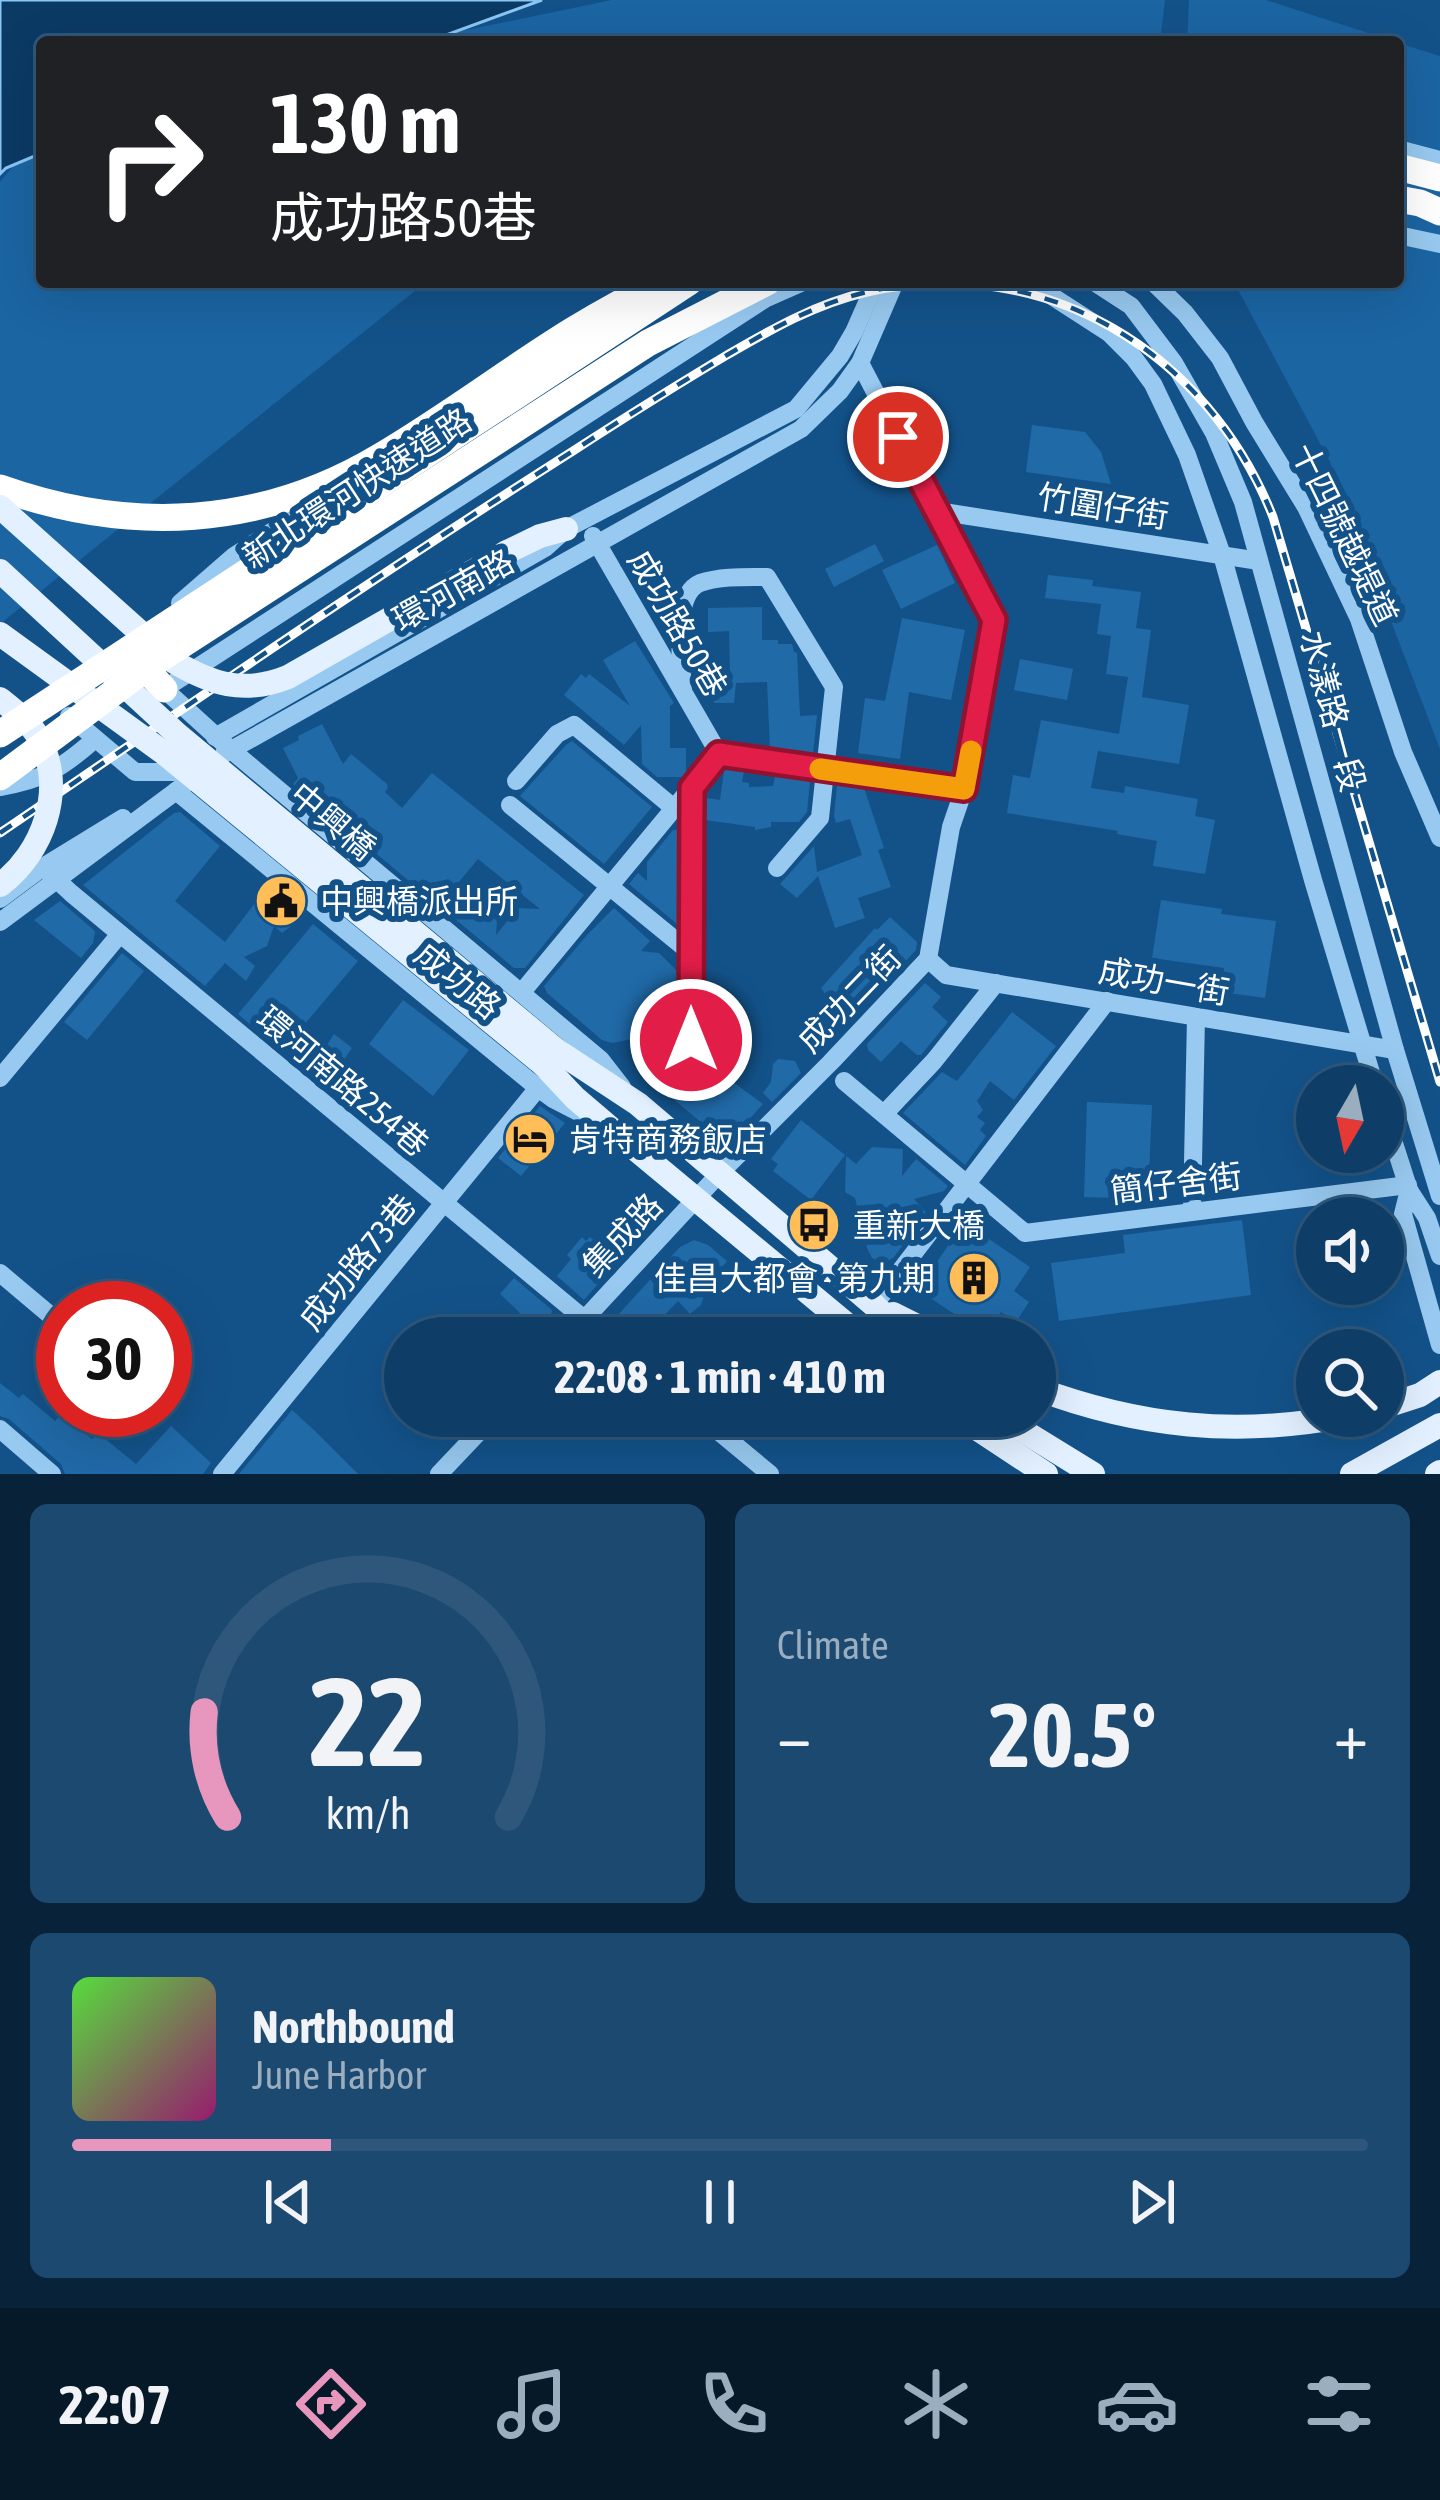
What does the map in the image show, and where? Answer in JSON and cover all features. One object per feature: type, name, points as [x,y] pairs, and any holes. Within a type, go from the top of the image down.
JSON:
[{"type":"highway","points":[[1404,169],[1440,178]]},
{"type":"highway","points":[[1404,189],[1440,195]]},
{"type":"highway","points":[[1404,200],[1440,212]]},
{"type":"highway","points":[[1404,217],[1440,226]]},
{"type":"highway","points":[[0,488],[77,510],[167,520],[272,502],[378,459],[618,302],[652,288]]},
{"type":"highway","name":"新北環河快速道路","points":[[0,734],[680,288]]},
{"type":"highway","points":[[0,787],[22,758],[305,548],[701,288]]},
{"type":"highway","name":"新北環河快速道路","points":[[0,777],[147,667],[648,343],[755,288]]},
{"type":"highway","points":[[0,758],[147,667]]},
{"type":"main road","points":[[0,507],[171,660],[194,674],[255,687],[288,677],[507,552],[575,525]]},
{"type":"main road","name":"中興橋","points":[[0,571],[575,1098],[695,1200]]},
{"type":"main road","name":"中興橋","points":[[0,634],[164,753],[546,1068],[638,1104]]},
{"type":"main road","points":[[0,699],[41,741],[52,788],[38,842],[0,885]]},
{"type":"main road","name":"成功路","points":[[638,1104],[874,1305]]},
{"type":"main road","points":[[695,1200],[837,1317]]},
{"type":"main road","points":[[874,1305],[886,1317]]},
{"type":"main road","points":[[874,1305],[898,1317]]},
{"type":"main road","points":[[1404,1401],[1433,1392]]},
{"type":"main road","points":[[1056,1396],[1088,1408],[1176,1424],[1213,1428],[1296,1424]]},
{"type":"main road","points":[[1352,1474],[1440,1425]]},
{"type":"main road","points":[[1003,1437],[1032,1474]]},
{"type":"main road","points":[[1006,1437],[1046,1474]]},
{"type":"main road","points":[[1017,1437],[1093,1474]]},
{"type":"street","points":[[1404,151],[1440,160]]},
{"type":"street","points":[[1404,236],[1440,244]]},
{"type":"street","points":[[390,491],[658,288]]},
{"type":"street","points":[[147,667],[234,556],[619,310],[666,288]]},
{"type":"street","points":[[147,667],[782,288]]},
{"type":"street","points":[[390,491],[700,311],[769,297],[789,288]]},
{"type":"street","name":"環河南路","points":[[0,899],[50,874],[176,791],[222,743],[545,548],[575,525],[796,409],[840,356],[873,288]]},
{"type":"street","name":"環河南路","points":[[222,743],[801,429],[840,391],[860,363],[892,288]]},
{"type":"street","name":"水漾路一段","points":[[1039,288],[1109,334],[1134,358],[1154,384],[1187,455],[1222,555],[1368,1065]]},
{"type":"street","name":"水漾路一段","points":[[1103,288],[1131,306],[1174,364],[1214,433],[1244,502],[1395,1050],[1440,1196]]},
{"type":"street","name":"十四號越堤道","points":[[1159,288],[1220,358],[1306,507],[1359,619],[1402,752],[1440,838]]},
{"type":"street","name":"成功二街","points":[[720,1172],[928,959],[994,620],[860,363]]},
{"type":"street","name":"竹圍仔街","points":[[937,511],[1259,561]]},
{"type":"street","name":"成功路50巷","points":[[575,525],[597,543],[719,754]]},
{"type":"street","points":[[682,691],[685,596],[696,584],[767,577],[834,687],[820,818],[777,868]]},
{"type":"street","name":"成功路","points":[[147,667],[222,743],[602,1060],[638,1104]]},
{"type":"street","points":[[0,734],[74,720],[135,772],[199,772]]},
{"type":"street","points":[[516,781],[557,734],[574,724],[675,809]]},
{"type":"street","points":[[176,791],[222,743]]},
{"type":"street","points":[[521,992],[719,754],[964,789]]},
{"type":"street","name":"環河南路","points":[[0,922],[50,874],[199,772]]},
{"type":"street","points":[[691,1040],[692,788]]},
{"type":"street","name":"成功路","points":[[176,791],[546,1068]]},
{"type":"street","points":[[510,805],[691,953]]},
{"type":"street","name":"環河南路254巷","points":[[50,874],[582,1317]]},
{"type":"street","points":[[0,1078],[120,934]]},
{"type":"street","name":"成功一街","points":[[928,959],[946,975],[1395,1050]]},
{"type":"street","points":[[884,1114],[934,1061],[996,982]]},
{"type":"street","points":[[874,1305],[1107,1001]]},
{"type":"street","points":[[1192,1211],[1196,1017]]},
{"type":"street","name":"成功路73巷","points":[[222,1474],[444,1204],[546,1068]]},
{"type":"street","name":"簡仔舍街","points":[[844,1082],[1025,1233],[1408,1188]]},
{"type":"street","name":"集成路","points":[[586,1317],[720,1172]]},
{"type":"street","points":[[1403,1173],[1440,1256]]},
{"type":"street","points":[[1408,1188],[1403,1214],[1440,1345]]},
{"type":"street","points":[[0,1273],[36,1303]]},
{"type":"street","points":[[0,1429],[52,1474]]},
{"type":"street","points":[[439,1474],[474,1437]]},
{"type":"street","points":[[725,1437],[770,1474]]},
{"type":"shaded area","points":[[0,0],[542,0],[443,36],[36,36],[36,156],[0,174]]},
{"type":"shaded area","points":[[612,0],[1165,0],[1161,36],[437,36]]},
{"type":"shaded area","points":[[1189,0],[1266,0],[1377,36],[1187,36]]},
{"type":"shaded area","points":[[1404,45],[1440,56],[1440,749],[1330,462],[1237,288],[1404,288]]},
{"type":"shaded area","points":[[36,139],[36,288],[419,288],[0,624],[0,182]]},
{"type":"building","points":[[1032,425],[1085,432],[1101,452],[1111,484],[1026,472]]},
{"type":"building","points":[[875,544],[884,561],[834,587],[825,569]]},
{"type":"building","points":[[937,545],[955,583],[901,609],[882,570]]},
{"type":"building","points":[[1048,575],[1141,592],[1136,628],[1151,630],[1142,697],[1189,705],[1179,764],[1098,751],[1091,788],[1124,793],[1125,786],[1198,799],[1195,816],[1215,820],[1205,874],[1153,866],[1157,841],[1007,813],[1013,775],[1030,778],[1041,720],[1119,734],[1128,677],[1106,674],[1111,636],[1097,634],[1101,604],[1045,598]]},
{"type":"building","points":[[762,607],[762,640],[792,644],[797,653],[800,716],[817,715],[813,754],[770,748],[767,682],[736,683],[734,703],[714,703],[713,672],[730,672],[729,631],[708,632],[708,608]]},
{"type":"building","points":[[902,618],[965,630],[951,700],[909,692],[900,759],[858,753],[865,698],[885,701]]},
{"type":"building","points":[[635,641],[674,703],[670,706],[670,748],[686,748],[683,777],[657,777],[642,764],[641,725],[624,745],[564,695],[581,674],[586,678],[589,674],[630,706],[603,660]]},
{"type":"building","points":[[1020,659],[1073,669],[1067,700],[1014,690]]},
{"type":"building","points":[[322,724],[343,764],[351,754],[387,784],[385,792],[402,808],[432,773],[584,895],[525,968],[514,968],[454,918],[479,906],[498,907],[496,935],[518,908],[540,909],[478,859],[439,906],[293,784],[298,778],[283,748]]},
{"type":"building","points":[[572,741],[652,807],[604,864],[520,796]]},
{"type":"building","points":[[724,771],[744,771],[742,782],[749,787],[773,786],[775,776],[810,781],[807,812],[799,822],[771,822],[771,827],[755,830],[705,820],[707,798],[720,800]]},
{"type":"building","points":[[837,785],[864,788],[891,887],[858,898],[865,918],[835,928],[818,876],[797,898],[780,884],[814,846],[817,872],[862,855],[850,819],[836,823]]},
{"type":"building","points":[[180,812],[220,846],[175,901],[225,942],[268,886],[303,917],[282,933],[274,926],[267,946],[244,957],[255,966],[246,981],[225,963],[205,986],[83,885]]},
{"type":"building","points":[[678,830],[677,924],[629,884],[638,873],[647,881],[647,862]]},
{"type":"building","points":[[1161,900],[1276,921],[1265,998],[1221,992],[1224,968],[1152,958]]},
{"type":"building","points":[[60,901],[95,931],[93,943],[81,958],[34,920]]},
{"type":"building","points":[[614,908],[650,941],[641,951],[659,953],[677,971],[677,1014],[662,1027],[657,1024],[647,1036],[612,1043],[602,1040],[544,986]]},
{"type":"building","points":[[890,917],[917,942],[916,950],[844,1027],[833,1016],[837,1011],[821,988]]},
{"type":"building","points":[[313,924],[358,961],[287,1045],[279,1048],[238,1014]]},
{"type":"building","points":[[122,953],[144,971],[87,1040],[64,1022]]},
{"type":"building","points":[[925,983],[941,997],[932,1007],[948,1022],[921,1055],[901,1041],[881,1062],[867,1044]]},
{"type":"building","points":[[403,1000],[469,1050],[433,1096],[369,1044]]},
{"type":"building","points":[[1012,1012],[1056,1046],[1014,1100],[990,1081],[977,1101],[983,1110],[977,1117],[985,1123],[980,1130],[986,1136],[965,1165],[903,1113],[942,1072],[957,1081]]},
{"type":"building","points":[[334,1034],[352,1048],[326,1085],[309,1073]]},
{"type":"building","points":[[670,1049],[704,1058],[699,1066],[728,1088],[733,1082],[763,1104],[727,1144],[647,1077]]},
{"type":"building","points":[[778,1059],[795,1061],[801,1073],[772,1102],[763,1093]]},
{"type":"building","points":[[1087,1102],[1152,1105],[1148,1199],[1084,1197]]},
{"type":"building","name":"肯特商務飯店","points":[[540,1106],[565,1123],[521,1176],[498,1158]]},
{"type":"building","points":[[801,1120],[845,1155],[811,1200],[773,1171],[778,1164],[771,1159]]},
{"type":"building","points":[[872,1147],[903,1149],[902,1176],[916,1159],[948,1186],[914,1199],[927,1214],[884,1263],[872,1258],[855,1198],[845,1192],[846,1156],[856,1164]]},
{"type":"building","points":[[640,1190],[655,1205],[651,1223],[584,1300],[557,1276],[571,1259],[567,1255],[582,1237],[597,1243]]},
{"type":"building","points":[[1242,1220],[1251,1295],[1059,1321],[1051,1263],[1125,1253],[1123,1235]]},
{"type":"building","name":"佳昌大都會 - 第九期","points":[[964,1222],[1030,1267],[1014,1291],[1029,1302],[1019,1317],[1001,1312],[998,1317],[959,1317],[918,1290]]},
{"type":"building","points":[[694,1240],[727,1261],[707,1286],[701,1305],[690,1314],[678,1301],[662,1317],[617,1316],[680,1247]]},
{"type":"building","points":[[514,1278],[552,1310],[551,1317],[516,1317],[520,1313],[500,1294]]},
{"type":"building","points":[[0,1383],[36,1405],[36,1437],[103,1437],[136,1464],[161,1437],[183,1437],[211,1463],[203,1474],[65,1474],[61,1464],[0,1416]]},
{"type":"building","points":[[292,1410],[315,1431],[358,1474],[239,1474]]},
{"type":"railway","points":[[0,833],[428,544],[630,414],[812,310],[896,288]]},
{"type":"railway","points":[[1000,288],[1056,302],[1112,328],[1163,363],[1207,407],[1244,458],[1273,517],[1440,1082]]},
{"type":"slow traffic","points":[[820,769],[964,789],[971,751]]},
{"type":"place","name":"中興橋派出所","points":[[281,901]]},
{"type":"place","name":"肯特商務飯店","points":[[530,1139]]},
{"type":"place","name":"重新大橋","points":[[814,1225]]},
{"type":"place","name":"佳昌大都會 - 第九期","points":[[974,1278]]},
{"type":"route","points":[[691,1040],[692,788],[719,754],[964,789],[994,620],[898,437]]}]
